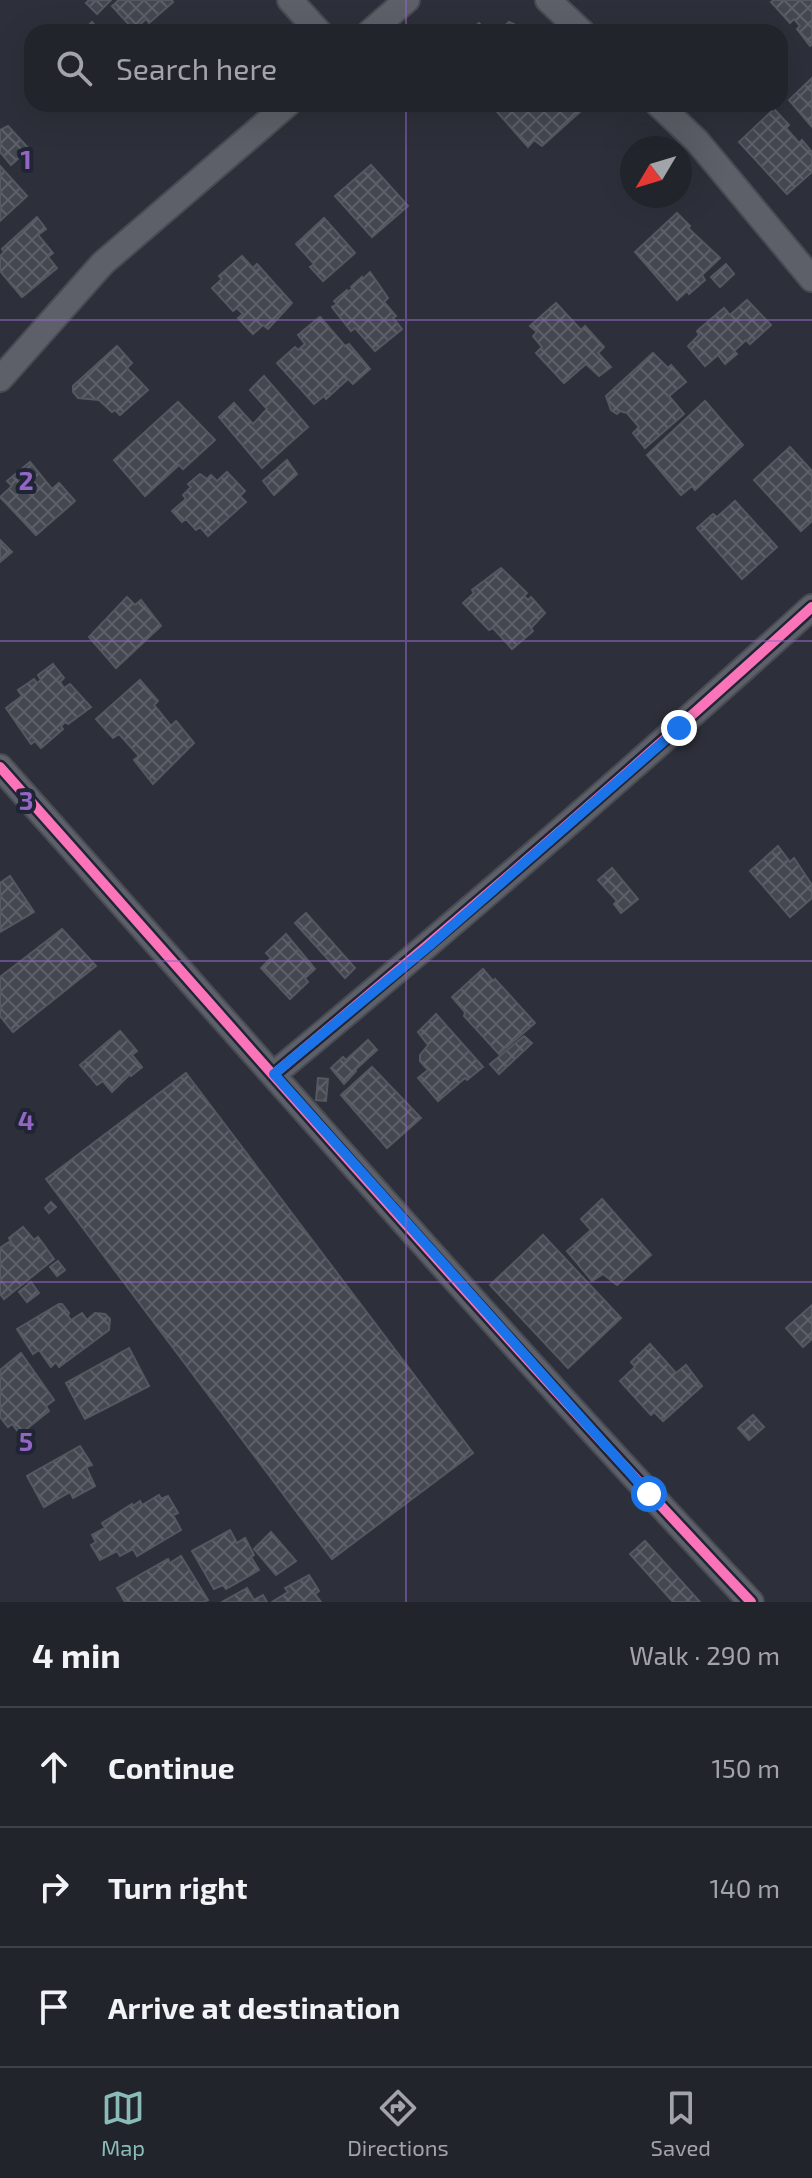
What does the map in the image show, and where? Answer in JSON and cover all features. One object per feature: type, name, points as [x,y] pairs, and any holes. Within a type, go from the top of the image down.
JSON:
[{"type":"street","points":[[290,0],[312,24]]},
{"type":"street","points":[[379,24],[407,0]]},
{"type":"street","points":[[548,0],[574,24]]},
{"type":"street","points":[[0,379],[103,263],[279,112]]},
{"type":"street","points":[[666,112],[697,141],[812,279]]},
{"type":"street","points":[[274,1074],[441,936],[812,607]]},
{"type":"street","points":[[0,767],[472,1298],[751,1602]]},
{"type":"building","points":[[89,0],[111,0],[97,14],[86,3]]},
{"type":"building","points":[[119,0],[173,2],[149,23],[146,19],[141,24],[128,24],[112,6]]},
{"type":"building","points":[[812,0],[810,46],[797,29],[800,26],[794,19],[790,23],[771,2]]},
{"type":"building","points":[[812,78],[812,127],[789,100]]},
{"type":"building","points":[[497,112],[580,112],[542,146],[534,140],[528,147]]},
{"type":"building","points":[[771,112],[777,112],[799,143],[802,140],[812,152],[812,172],[787,194],[739,142]]},
{"type":"building","points":[[8,126],[29,149],[11,165],[0,152],[0,130]]},
{"type":"building","points":[[371,165],[408,206],[372,237],[335,196]]},
{"type":"building","points":[[0,166],[27,196],[0,221]]},
{"type":"building","points":[[677,213],[690,226],[688,228],[720,258],[702,275],[705,280],[677,300],[635,252]]},
{"type":"building","points":[[37,217],[46,229],[38,235],[53,253],[48,257],[57,268],[22,297],[0,271],[0,256],[4,252],[2,249]]},
{"type":"building","points":[[324,218],[355,253],[323,281],[310,267],[314,264],[296,244]]},
{"type":"building","points":[[242,256],[253,268],[257,264],[292,303],[268,329],[263,325],[253,334],[238,318],[243,314],[237,308],[233,311],[212,288],[222,279],[219,276]]},
{"type":"building","points":[[726,264],[734,274],[720,287],[711,277]]},
{"type":"building","points":[[370,272],[388,298],[384,302],[402,329],[375,351],[355,328],[351,331],[332,307],[337,304],[334,301]]},
{"type":"building","points":[[747,300],[771,325],[750,344],[746,340],[734,351],[737,354],[725,364],[718,355],[705,366],[688,346],[699,335],[697,331],[724,308],[730,315]]},
{"type":"building","points":[[556,303],[581,330],[585,326],[604,347],[598,353],[611,367],[599,376],[586,364],[564,383],[536,353],[542,347],[533,336],[537,332],[530,326]]},
{"type":"building","points":[[320,317],[370,369],[353,384],[348,379],[326,399],[324,396],[314,404],[277,363],[295,347],[298,350],[305,344],[298,335]]},
{"type":"building","points":[[117,346],[132,363],[127,368],[148,390],[120,415],[99,400],[78,398],[73,392],[73,386]]},
{"type":"building","points":[[653,353],[668,368],[671,365],[686,382],[669,396],[684,414],[645,448],[633,433],[639,427],[627,413],[620,411],[617,414],[611,410],[606,396]]},
{"type":"building","points":[[264,376],[308,427],[262,468],[219,417],[234,403],[253,424],[267,409],[250,390]]},
{"type":"building","points":[[705,401],[743,445],[695,490],[692,486],[681,495],[647,455]]},
{"type":"building","points":[[178,402],[215,440],[183,469],[179,465],[145,496],[114,460]]},
{"type":"building","points":[[790,447],[812,471],[812,521],[801,531],[754,480]]},
{"type":"building","points":[[287,460],[297,474],[274,495],[263,481]]},
{"type":"building","points":[[30,462],[52,489],[59,483],[75,501],[36,535],[0,497],[12,486],[7,481]]},
{"type":"building","points":[[227,472],[245,491],[240,496],[246,502],[208,536],[200,527],[196,530],[186,519],[182,522],[172,511],[186,499],[183,495],[191,487],[188,484],[200,474],[207,479],[211,475],[217,481]]},
{"type":"building","points":[[735,501],[777,547],[742,579],[697,528],[713,514],[717,517]]},
{"type":"building","points":[[0,540],[12,552],[0,562]]},
{"type":"building","points":[[501,568],[527,593],[524,596],[528,600],[531,597],[545,613],[531,628],[533,631],[512,649],[463,603],[474,593],[472,590]]},
{"type":"building","points":[[127,597],[135,605],[141,600],[161,626],[116,668],[89,637]]},
{"type":"building","points":[[53,664],[64,678],[60,682],[64,688],[70,684],[91,707],[68,724],[65,722],[61,726],[63,729],[41,748],[35,741],[31,744],[6,708],[22,696],[18,690],[34,679],[37,683],[41,680],[38,675]]},
{"type":"building","points":[[140,680],[158,701],[154,705],[171,726],[176,721],[194,743],[153,784],[134,760],[139,756],[119,734],[113,738],[96,719]]},
{"type":"building","points":[[778,846],[790,862],[794,858],[812,885],[812,898],[790,917],[750,871]]},
{"type":"building","points":[[612,868],[638,899],[621,913],[614,904],[617,901],[598,880]]},
{"type":"building","points":[[10,876],[34,912],[0,932],[0,883]]},
{"type":"building","points":[[306,913],[355,968],[345,978],[295,923]]},
{"type":"building","points":[[62,929],[96,966],[13,1032],[0,1016],[0,977]]},
{"type":"building","points":[[286,934],[315,969],[305,978],[308,982],[290,999],[261,968],[271,958],[266,953]]},
{"type":"building","points":[[483,969],[535,1023],[499,1054],[464,1016],[465,1012],[452,997]]},
{"type":"building","points":[[436,1014],[483,1067],[438,1101],[418,1078],[428,1070],[420,1061],[420,1055],[428,1045],[418,1032]]},
{"type":"building","points":[[120,1031],[137,1051],[132,1055],[142,1067],[112,1092],[103,1081],[97,1085],[80,1065]]},
{"type":"building","points":[[524,1036],[532,1043],[499,1074],[490,1064]]},
{"type":"building","points":[[368,1040],[377,1050],[344,1084],[331,1068],[343,1057],[346,1060]]},
{"type":"building","points":[[372,1067],[421,1118],[387,1148],[341,1095]]},
{"type":"building","points":[[186,1073],[473,1453],[332,1559],[46,1179]]},
{"type":"building","points":[[318,1078],[328,1079],[326,1101],[316,1100]]},
{"type":"building","points":[[602,1199],[651,1255],[617,1285],[603,1274],[592,1281],[567,1251],[591,1230],[581,1219]]},
{"type":"building","points":[[51,1202],[56,1207],[49,1213],[45,1208]]},
{"type":"building","points":[[23,1227],[34,1240],[38,1237],[54,1259],[4,1299],[0,1294],[0,1248],[9,1242],[11,1245],[9,1238]]},
{"type":"building","points":[[543,1235],[621,1318],[568,1368],[490,1285]]},
{"type":"building","points":[[58,1261],[65,1270],[57,1276],[50,1267]]},
{"type":"building","points":[[31,1282],[39,1293],[27,1302],[19,1292]]},
{"type":"building","points":[[59,1304],[69,1313],[71,1320],[82,1313],[87,1320],[95,1313],[105,1314],[110,1319],[109,1330],[59,1367],[56,1362],[51,1367],[39,1350],[33,1354],[17,1329]]},
{"type":"building","points":[[812,1305],[812,1339],[803,1347],[786,1328]]},
{"type":"building","points":[[650,1344],[676,1373],[686,1365],[702,1386],[663,1421],[654,1412],[651,1415],[620,1381],[635,1367],[631,1362]]},
{"type":"building","points":[[129,1348],[149,1386],[85,1419],[66,1383]]},
{"type":"building","points":[[21,1353],[54,1400],[46,1406],[49,1411],[20,1434],[12,1424],[8,1427],[0,1417],[0,1370]]},
{"type":"building","points":[[753,1415],[764,1427],[749,1440],[738,1428]]},
{"type":"building","points":[[80,1446],[92,1465],[86,1467],[95,1486],[73,1498],[70,1492],[44,1507],[27,1476]]},
{"type":"building","points":[[159,1495],[161,1499],[168,1496],[178,1513],[173,1515],[181,1530],[137,1556],[133,1549],[120,1556],[117,1551],[100,1560],[91,1545],[96,1542],[92,1535],[105,1528],[102,1523],[132,1504],[140,1501],[142,1505]]},
{"type":"building","points":[[230,1530],[237,1543],[245,1538],[259,1570],[226,1589],[223,1585],[214,1589],[192,1551]]},
{"type":"building","points":[[271,1532],[296,1561],[276,1575],[254,1549]]},
{"type":"building","points":[[645,1541],[700,1602],[673,1602],[630,1554]]},
{"type":"building","points":[[181,1556],[208,1600],[125,1602],[117,1588],[168,1559],[170,1563]]},
{"type":"building","points":[[309,1575],[319,1591],[315,1594],[321,1602],[272,1602],[288,1592],[285,1588]]},
{"type":"building","points":[[247,1588],[254,1600],[263,1595],[267,1602],[222,1602]]},
{"type":"cycle path","points":[[274,1074],[546,844],[812,607]]},
{"type":"cycle path","points":[[0,767],[466,1292],[751,1602]]},
{"type":"route","points":[[649,1494],[274,1074],[429,946],[679,728]]}]
